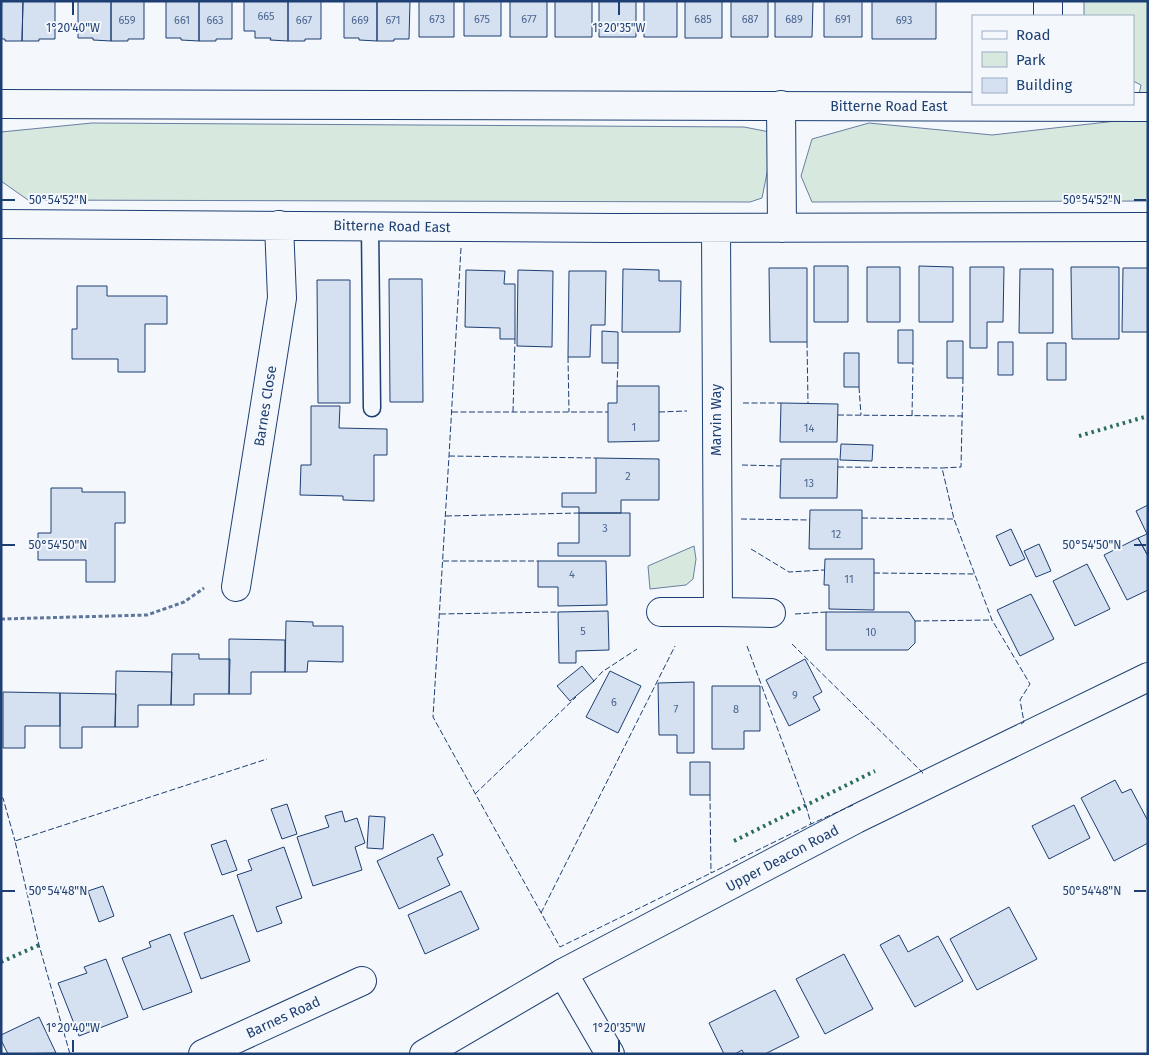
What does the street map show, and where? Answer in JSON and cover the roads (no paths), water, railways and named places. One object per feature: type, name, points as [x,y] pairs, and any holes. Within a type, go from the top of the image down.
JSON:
[{"type":"street","points":[[1048,1],[1048,15]]},
{"type":"street","name":"Bitterne Road East","points":[[1,104],[1148,107]]},
{"type":"street","points":[[780,105],[782,228]]},
{"type":"street","name":"Bitterne Road East","points":[[1,224],[716,228],[1148,227]]},
{"type":"street","name":"Barnes Close","points":[[238,575],[282,298],[279,225]]},
{"type":"street","name":"Marvin Way","points":[[716,228],[718,612]]},
{"type":"street","points":[[661,612],[771,613]]},
{"type":"street","name":"Upper Deacon Road","points":[[424,1054],[563,974],[856,819],[1148,678]]},
{"type":"street","points":[[563,974],[610,1054]]},
{"type":"street","name":"Barnes Road","points":[[203,1054],[362,981]]},
{"type":"lane","points":[[370,226],[372,408]]}]
